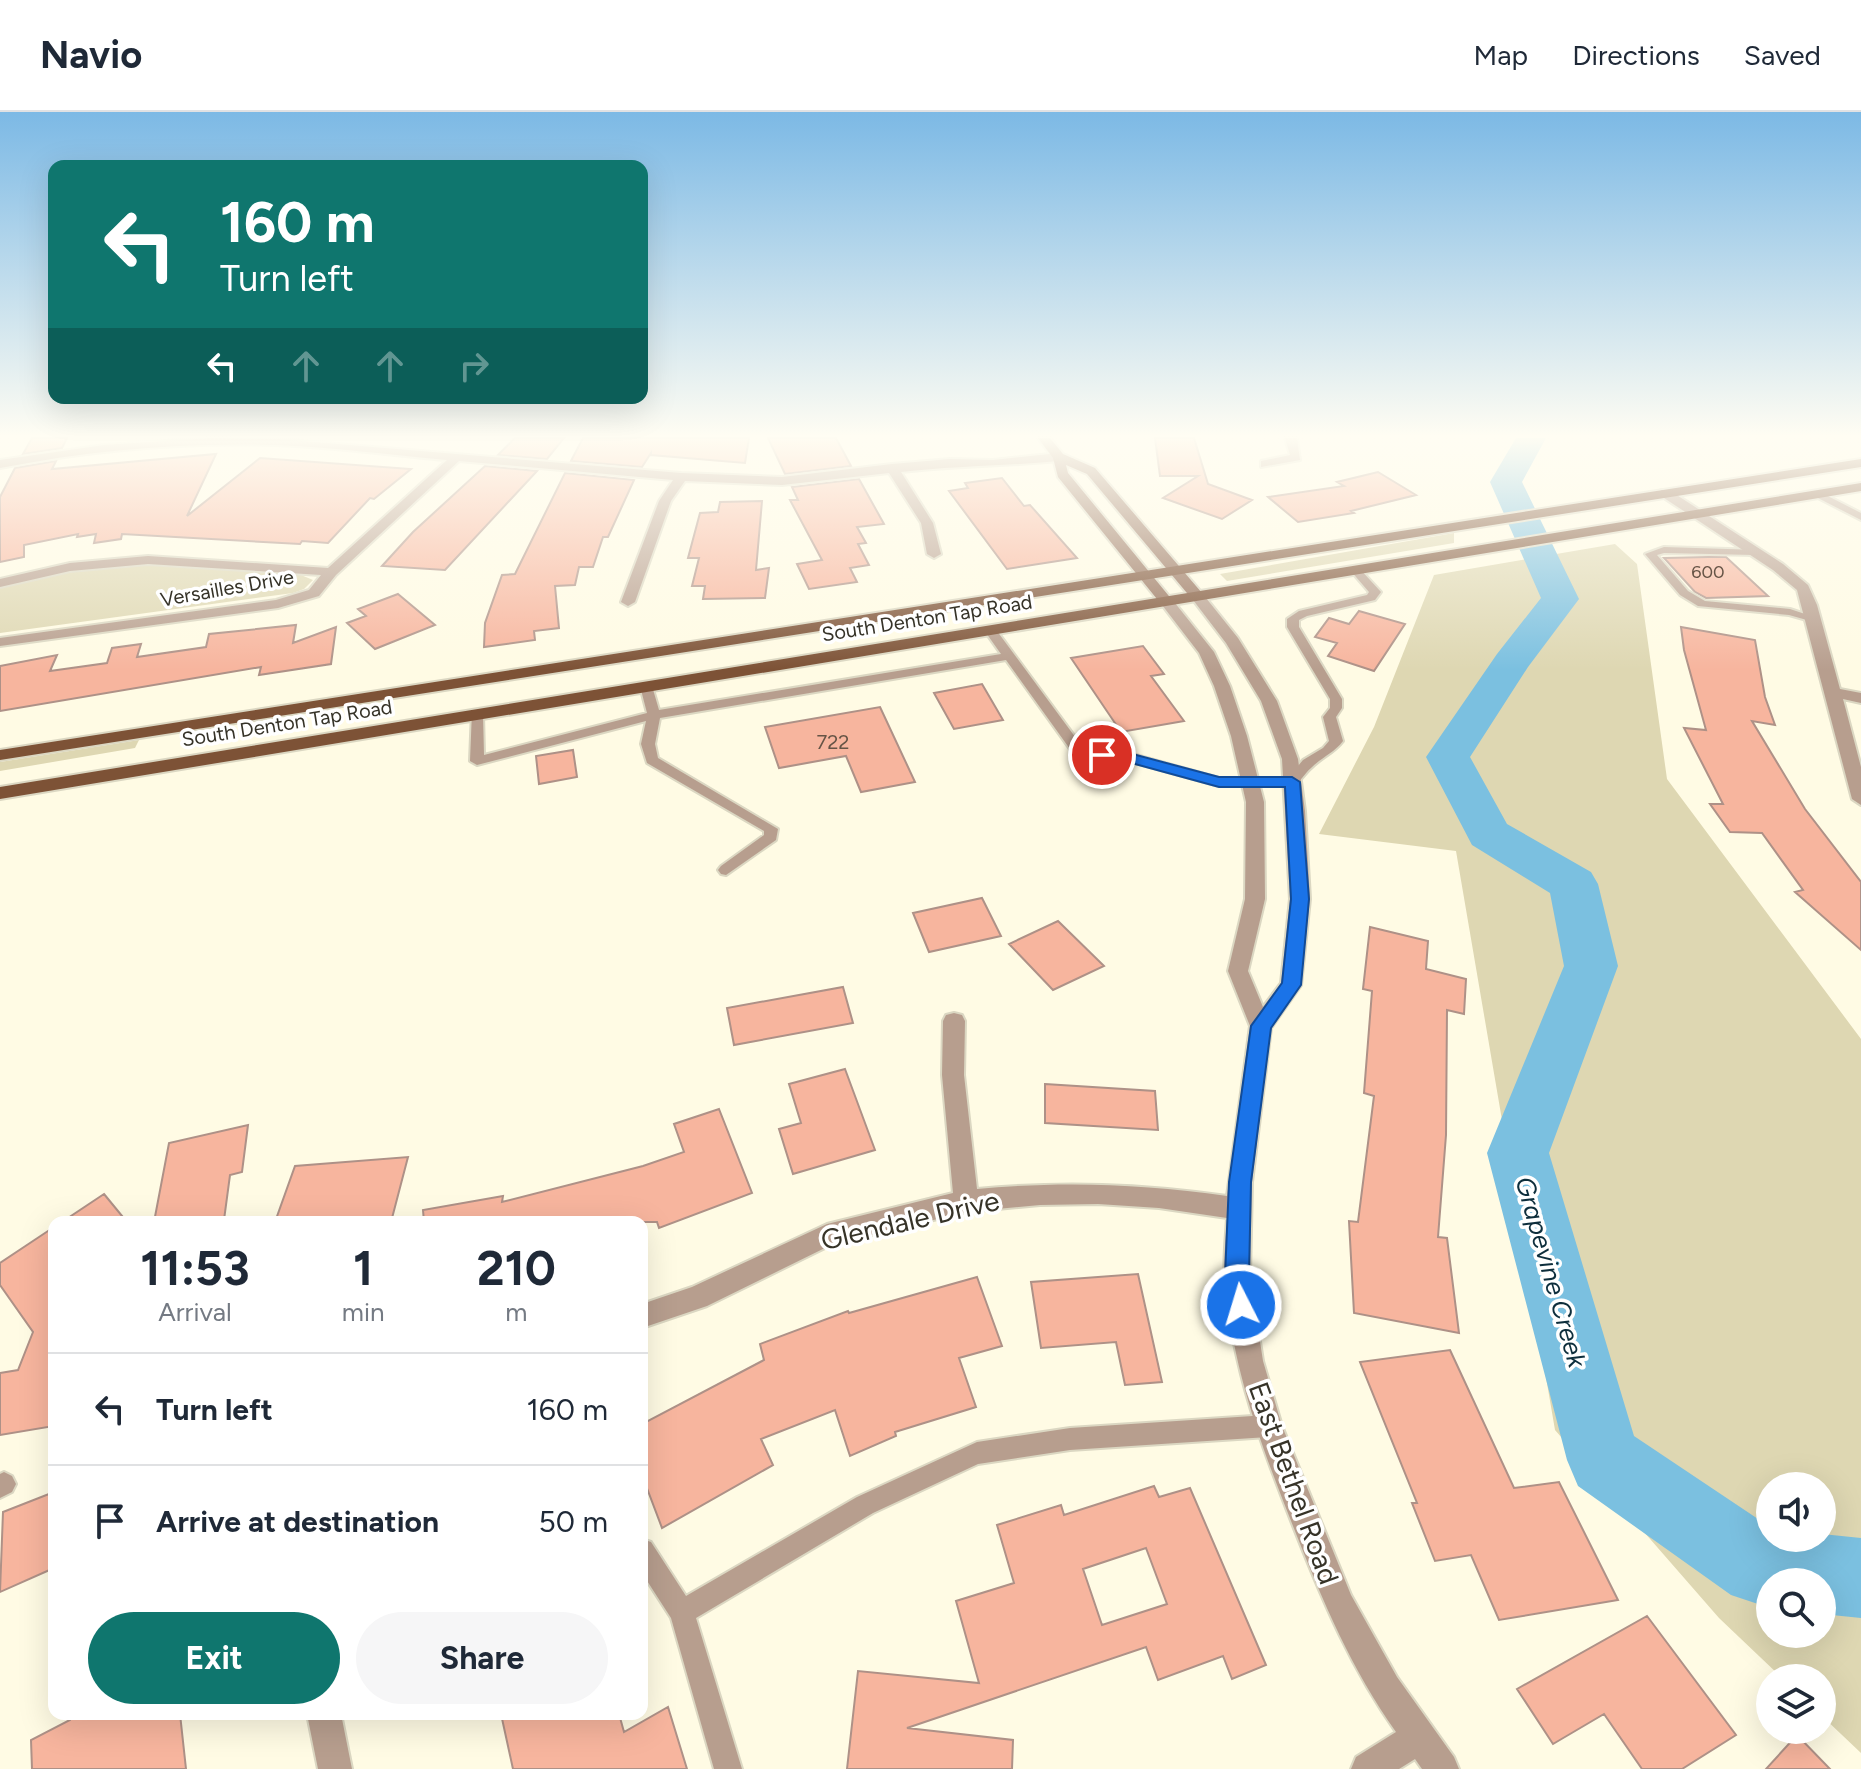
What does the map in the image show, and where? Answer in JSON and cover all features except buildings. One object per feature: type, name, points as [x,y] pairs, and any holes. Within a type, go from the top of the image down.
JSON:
[{"type":"main road","points":[[1095,515],[1166,601]]},
{"type":"main road","points":[[1128,515],[1197,596]]},
{"type":"main road","name":"South Denton Tap Road","points":[[0,793],[203,741],[639,655],[1524,515]]},
{"type":"main road","name":"South Denton Tap Road","points":[[0,755],[203,741],[477,714],[1683,515]]},
{"type":"main road","points":[[639,655],[646,686]]},
{"type":"street","name":"Versailles Drive","points":[[0,642],[278,604],[314,593],[331,572],[393,515]]},
{"type":"street","points":[[628,602],[660,515]]},
{"type":"street","points":[[922,515],[927,523],[934,554]]},
{"type":"street","points":[[1700,515],[1803,588],[1861,799]]},
{"type":"street","points":[[0,583],[70,567],[148,560],[331,572]]},
{"type":"street","name":"East Bethel Road","points":[[1197,596],[1233,641],[1269,701],[1290,759],[1300,899],[1291,985],[1261,1026],[1240,1182],[1237,1276],[1249,1361],[1268,1426],[1340,1606],[1385,1689],[1442,1769]]},
{"type":"street","points":[[1166,601],[1206,652],[1222,686],[1255,802],[1255,899],[1238,971],[1261,1026]]},
{"type":"street","points":[[1834,693],[1861,698]]},
{"type":"street","points":[[954,1021],[953,1075],[966,1201]]},
{"type":"street","name":"Glendale Drive","points":[[648,1314],[698,1297],[827,1235],[966,1201],[1040,1194],[1098,1193],[1159,1197],[1240,1209]]},
{"type":"street","points":[[325,1720],[335,1769]]},
{"type":"street","points":[[1368,1769],[1419,1737]]},
{"type":"lane","points":[[1755,552],[1664,550],[1650,554],[1691,600],[1702,604],[1790,612],[1814,619]]},
{"type":"lane","points":[[990,630],[1080,753],[1125,756],[1219,782],[1292,782],[1308,763],[1328,751],[1336,741],[1329,717],[1336,708],[1336,699],[1293,627],[1293,619],[1303,613],[1371,598],[1375,592],[1355,570]]},
{"type":"lane","points":[[477,714],[477,761],[654,715],[1009,656]]},
{"type":"lane","points":[[646,686],[654,715],[648,744],[652,760],[771,829],[771,837],[726,870]]},
{"type":"lane","points":[[682,1612],[865,1505],[977,1453],[1070,1439],[1268,1426]]},
{"type":"lane","points":[[648,1560],[682,1612],[728,1769]]},
{"type":"shaded area","points":[[1454,533],[1454,543],[1227,581],[1220,574]]},
{"type":"shaded area","points":[[1615,544],[1637,564],[1667,779],[1861,1039],[1861,1753],[1836,1729],[1836,1664],[1767,1664],[1719,1618],[1555,1430],[1456,851],[1319,834],[1374,727],[1434,575]]},
{"type":"shaded area","points":[[154,564],[301,575],[313,580],[304,589],[293,593],[0,633],[0,587],[70,571]]},
{"type":"shaded area","points":[[139,740],[135,748],[0,771],[0,762]]},
{"type":"waterway","name":"Grapevine Creek","points":[[1521,515],[1560,599],[1511,662],[1448,757],[1489,834],[1573,884],[1591,966],[1518,1153],[1604,1460],[1759,1567],[1861,1578]]},
{"type":"route","points":[[1102,755],[1125,756],[1219,782],[1292,782],[1300,899],[1291,985],[1261,1026],[1240,1182],[1237,1276],[1241,1305]]}]
